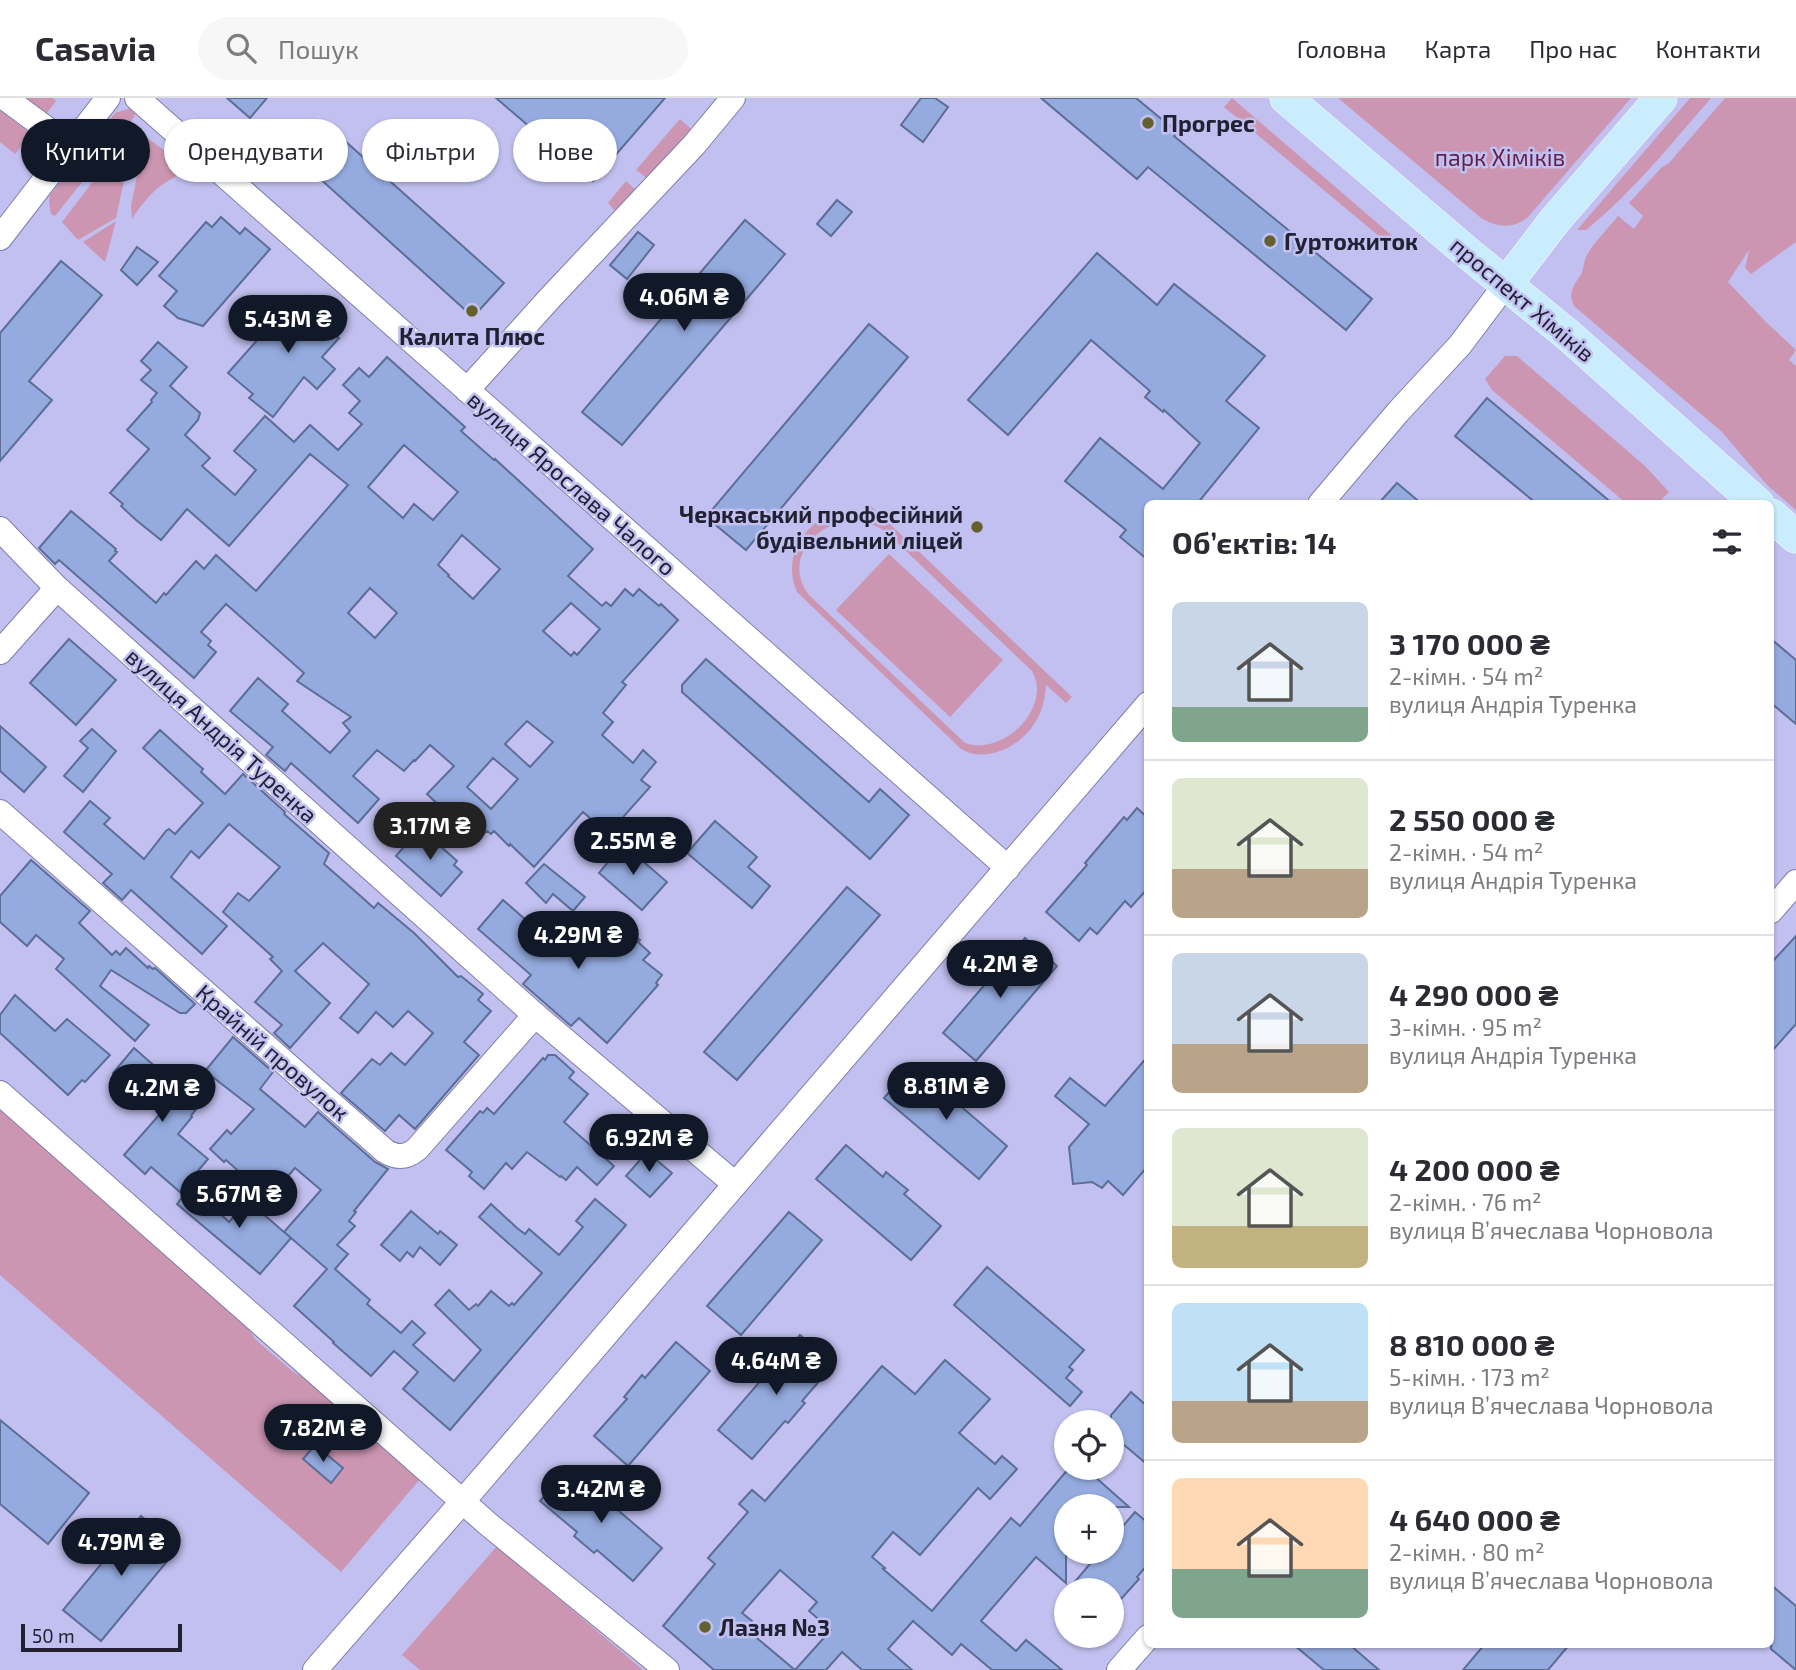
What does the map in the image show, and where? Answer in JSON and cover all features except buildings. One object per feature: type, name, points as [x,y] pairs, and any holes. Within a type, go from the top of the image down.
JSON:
[{"type":"main road","name":"проспект Хіміків","points":[[1286,98],[1568,335],[1754,500]]},
{"type":"main road","points":[[1506,284],[1556,219],[1661,98]]},
{"type":"main road","points":[[1774,518],[1796,537]]},
{"type":"street","points":[[5,98],[33,119]]},
{"type":"street","points":[[91,119],[108,98]]},
{"type":"street","name":"вулиця Ярослава Чалого","points":[[137,98],[1008,868]]},
{"type":"street","points":[[467,390],[694,145],[733,98]]},
{"type":"street","points":[[0,238],[43,182]]},
{"type":"street","points":[[1323,500],[1398,412],[1460,345],[1506,284]]},
{"type":"street","name":"вулиця Андрія Туренка","points":[[0,529],[57,588],[535,1015],[735,1184]]},
{"type":"street","points":[[0,652],[57,588]]},
{"type":"street","points":[[315,1670],[1144,709]]},
{"type":"street","name":"Крайній провулок","points":[[0,811],[391,1154],[404,1156],[416,1149],[535,1015]]},
{"type":"street","points":[[1774,908],[1796,883]]},
{"type":"street","points":[[0,1093],[488,1524],[667,1670]]},
{"type":"street","points":[[1119,1670],[1144,1642]]},
{"type":"green space","points":[[17,98],[53,98],[56,101],[43,118]]},
{"type":"green space","points":[[1232,98],[1404,246],[1398,252],[1224,107]]},
{"type":"green space","name":"парк Хіміків","points":[[1338,98],[1631,98],[1528,217],[1517,224],[1505,226],[1481,218]]},
{"type":"green space","points":[[1690,98],[1711,98],[1652,167],[1604,215],[1586,230],[1577,230]]},
{"type":"green space","points":[[1725,98],[1796,98],[1796,242],[1751,274],[1745,268],[1749,250],[1728,282],[1796,350],[1789,360],[1796,366],[1796,510],[1767,485],[1722,432],[1574,306],[1571,298],[1573,287],[1593,246],[1618,216],[1634,229],[1643,216],[1629,203],[1661,168],[1669,163]]},
{"type":"green space","points":[[131,108],[137,111],[132,119],[110,119],[115,113]]},
{"type":"green space","points":[[0,110],[21,126],[21,146],[15,154],[0,142]]},
{"type":"green space","points":[[680,119],[691,129],[648,179],[636,170]]},
{"type":"green space","points":[[150,140],[164,150],[164,182],[166,182],[151,195],[132,219],[131,206],[136,182],[150,182]]},
{"type":"green space","points":[[626,181],[636,190],[615,211],[608,203]]},
{"type":"green space","points":[[60,182],[82,182],[55,216],[51,214],[50,195]]},
{"type":"green space","points":[[93,182],[124,182],[116,218],[78,240],[62,222]]},
{"type":"green space","points":[[116,221],[105,262],[83,242]]},
{"type":"green space","points":[[1505,356],[1517,356],[1645,466],[1669,492],[1661,500],[1622,500],[1492,390],[1485,379]]},
{"type":"green space","points":[[871,506],[1072,697],[1066,703],[1046,685],[1036,721],[1013,745],[982,754],[961,749],[797,592],[792,569],[797,546],[803,535],[821,520],[833,515],[867,515],[865,512]],"holes":[[[844,522],[871,524],[886,532],[1032,671],[1037,685],[1036,699],[1021,726],[994,743],[965,743],[809,595],[799,571],[804,549],[820,532]]]},
{"type":"green space","points":[[889,554],[1003,660],[950,717],[836,610]]},
{"type":"green space","points":[[0,1106],[244,1320],[255,1339],[292,1371],[313,1383],[421,1478],[341,1572],[0,1275]]},
{"type":"green space","points":[[497,1546],[643,1670],[420,1670],[402,1655]]},
{"type":"place","name":"Прогрес","points":[[1148,123]]},
{"type":"place","name":"Гуртожиток","points":[[1270,241]]},
{"type":"place","name":"Калита Плюс","points":[[472,311]]},
{"type":"place","name":"Черкаський професійний будівельний ліцей","points":[[977,527]]},
{"type":"place","name":"Лазня №3","points":[[705,1627]]}]
